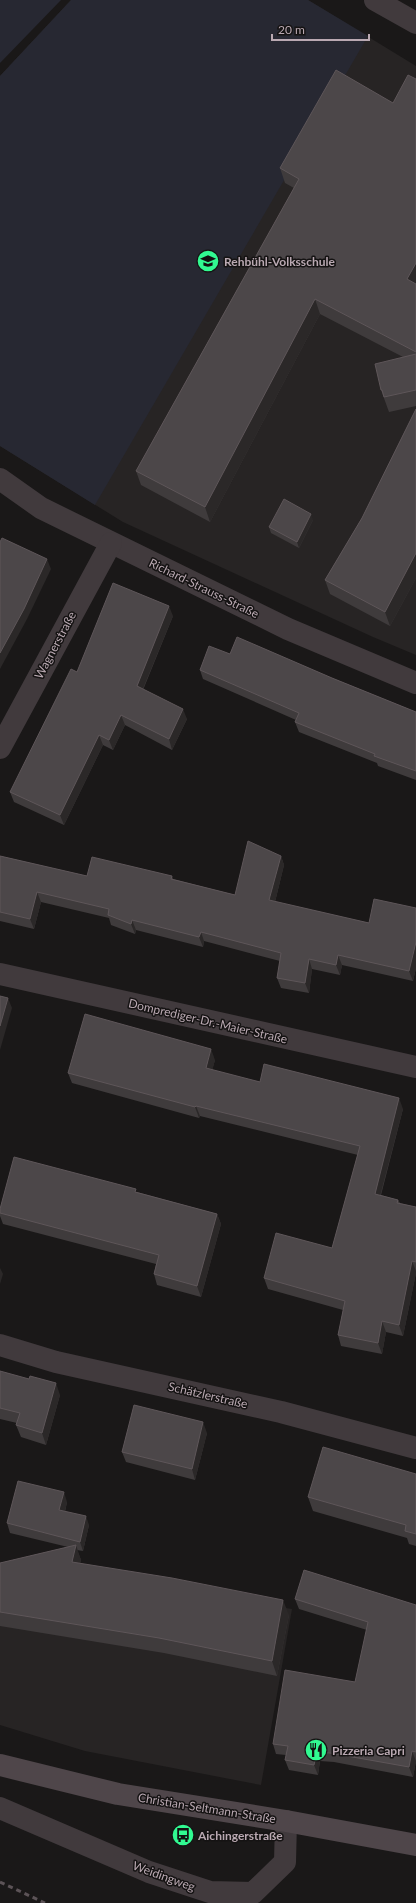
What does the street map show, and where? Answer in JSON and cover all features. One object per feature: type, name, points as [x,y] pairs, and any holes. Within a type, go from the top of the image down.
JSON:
[{"type":"main road","name":"Christian-Seltmann-Straße","points":[[0,1765],[118,1794],[286,1821],[416,1846]]},
{"type":"street","points":[[375,0],[416,23]]},
{"type":"street","name":"Richard-Strauss-Straße","points":[[0,479],[41,508],[288,630],[416,683]]},
{"type":"street","name":"Wagnerstraße","points":[[0,748],[111,543]]},
{"type":"street","name":"Domprediger-Dr.-Maier-Straße","points":[[0,974],[416,1067]]},
{"type":"street","name":"Schätzlerstraße","points":[[0,1345],[56,1362],[281,1412],[416,1448]]},
{"type":"street","name":"Weidingweg","points":[[0,1808],[149,1872],[210,1892],[253,1893],[285,1862],[286,1821]]},
{"type":"shaded area","points":[[0,0],[61,0],[0,63]]},
{"type":"shaded area","name":"Rehbühl-Volksschule","points":[[71,0],[308,0],[416,66],[416,655],[373,637],[123,522],[0,446],[0,76]]},
{"type":"shaded area","points":[[71,0],[308,0],[368,36],[95,505],[0,446],[0,76]]},
{"type":"shaded area","points":[[39,1569],[292,1609],[261,1785],[85,1751],[0,1725],[0,1578]]},
{"type":"building","points":[[336,70],[393,103],[408,75],[416,79],[416,263],[407,279],[416,284],[416,352],[315,299],[205,507],[136,471],[299,179],[280,168]]},
{"type":"building","points":[[416,354],[416,390],[384,397],[375,364]]},
{"type":"building","points":[[416,409],[416,553],[385,612],[325,580],[362,518]]},
{"type":"building","points":[[284,499],[311,514],[297,542],[269,527]]},
{"type":"building","points":[[2,538],[47,559],[24,609],[0,653],[0,542]]},
{"type":"building","points":[[113,583],[169,606],[137,686],[183,709],[169,739],[121,715],[109,740],[99,735],[60,815],[10,792],[71,669],[77,672]]},
{"type":"building","points":[[237,637],[416,712],[416,771],[374,756],[375,754],[295,722],[299,713],[200,670],[209,646],[230,654]]},
{"type":"building","points":[[248,841],[281,856],[269,900],[369,923],[374,899],[416,908],[416,942],[409,971],[338,955],[336,965],[309,959],[305,983],[277,978],[281,953],[201,932],[199,937],[132,920],[131,924],[108,915],[109,909],[37,892],[30,919],[0,912],[0,856],[87,876],[92,857],[172,876],[171,879],[235,895]]},
{"type":"building","points":[[0,996],[8,998],[0,1026]]},
{"type":"building","points":[[85,1014],[211,1049],[206,1068],[260,1082],[264,1064],[399,1098],[375,1194],[398,1200],[397,1203],[416,1207],[416,1262],[412,1261],[399,1325],[382,1321],[378,1343],[338,1335],[345,1301],[264,1278],[276,1233],[332,1248],[360,1146],[196,1106],[195,1107],[68,1073]]},
{"type":"building","points":[[14,1157],[136,1189],[135,1192],[217,1214],[197,1286],[154,1274],[159,1255],[0,1213]]},
{"type":"building","points":[[0,1371],[29,1379],[30,1376],[56,1383],[42,1433],[16,1425],[20,1413],[0,1408]]},
{"type":"building","points":[[134,1405],[203,1422],[192,1469],[122,1452]]},
{"type":"building","points":[[323,1447],[416,1474],[416,1534],[405,1531],[406,1525],[308,1497]]},
{"type":"building","points":[[18,1481],[64,1492],[59,1510],[86,1516],[80,1542],[7,1523]]},
{"type":"building","points":[[76,1545],[72,1562],[172,1578],[283,1600],[272,1661],[159,1638],[0,1612],[0,1563]]},
{"type":"building","points":[[304,1570],[416,1605],[416,1752],[412,1751],[409,1767],[317,1752],[314,1765],[285,1760],[288,1746],[273,1744],[285,1670],[355,1682],[368,1622],[295,1599]]},
{"type":"railway","points":[[0,1882],[45,1903]]},
{"type":"place","name":"Rehbühl-Volksschule","points":[[208,261]]},
{"type":"place","name":"Pizzeria Capri","points":[[316,1750]]},
{"type":"place","name":"Aichingerstraße","points":[[183,1835]]}]
